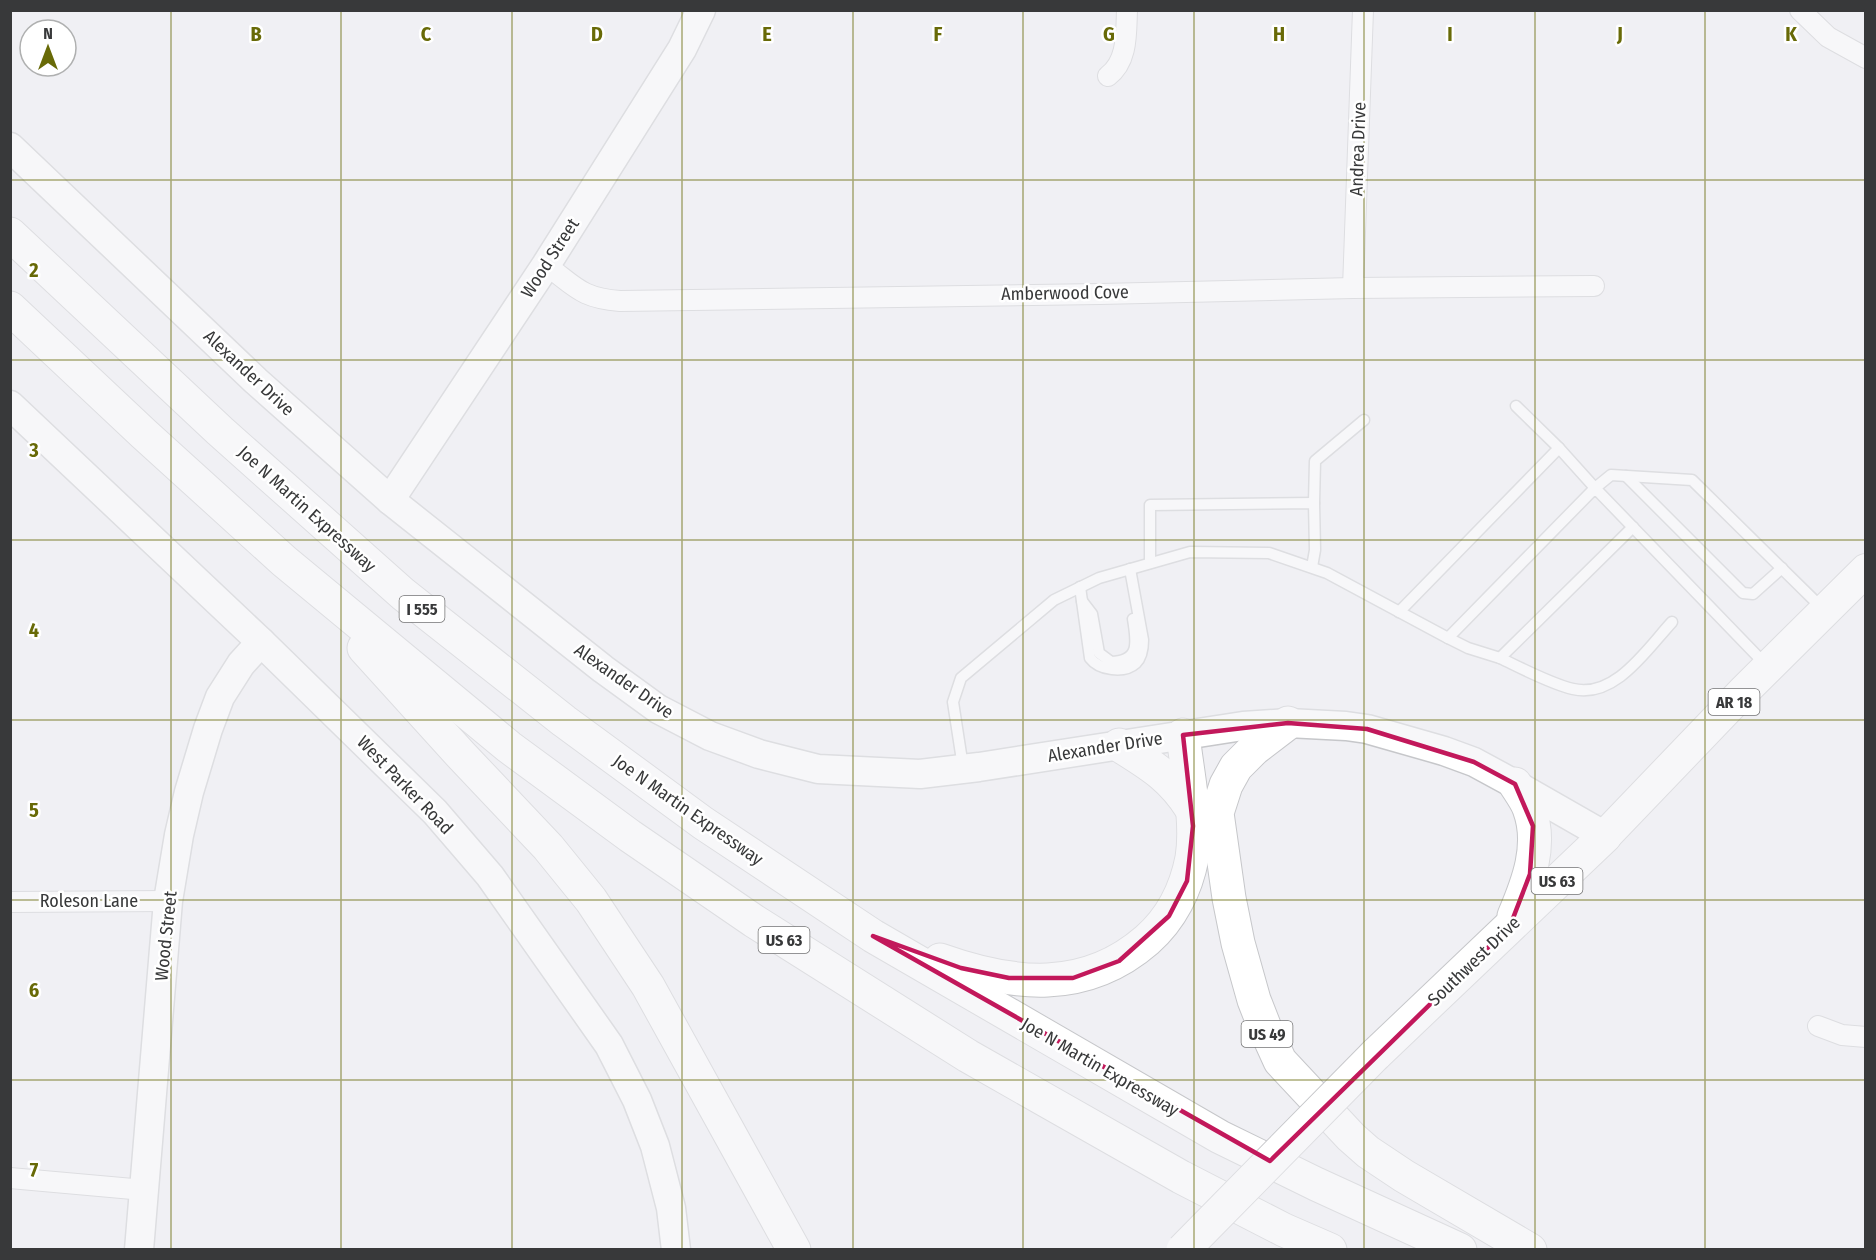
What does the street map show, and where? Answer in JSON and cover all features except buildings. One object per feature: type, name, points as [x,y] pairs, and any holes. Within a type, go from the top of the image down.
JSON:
[{"type":"highway","name":"Joe N Martin Expressway","points":[[10,234],[220,431],[403,594],[564,721],[702,823],[873,936],[1220,1137],[1460,1250]]},
{"type":"highway","points":[[10,308],[284,561],[548,847],[591,900],[648,986],[794,1250]]},
{"type":"highway","name":"US 63","points":[[284,561],[509,747],[630,836],[754,921],[968,1056],[1181,1177],[1284,1230],[1330,1250]]},
{"type":"highway","name":"US 49","points":[[1204,811],[1226,785],[1236,767],[1254,749],[1288,723]]},
{"type":"highway","name":"US 49","points":[[1193,733],[1204,811],[1229,898],[1238,943],[1254,1000],[1280,1061],[1368,1152],[1404,1176],[1530,1250]]},
{"type":"highway","points":[[873,936],[961,968],[1009,978],[1055,981],[1093,973],[1119,961],[1135,950],[1153,935],[1169,916],[1186,881],[1192,857],[1194,826],[1204,811],[1162,772],[1119,745]]},
{"type":"highway","points":[[1510,926],[1530,874],[1535,846],[1529,808],[1515,784]]},
{"type":"highway","name":"Southwest Drive","points":[[1183,1250],[1375,1055],[1605,836]]},
{"type":"main road","name":"Southwest Drive","points":[[1605,836],[1768,667],[1866,570]]},
{"type":"street","name":"Wood Street","points":[[390,500],[546,265],[682,48],[701,10]]},
{"type":"street","points":[[1108,76],[1117,66],[1125,48],[1127,10]]},
{"type":"street","name":"Andrea Drive","points":[[1353,288],[1363,10]]},
{"type":"street","points":[[1800,10],[1828,37],[1866,58]]},
{"type":"street","name":"Alexander Drive","points":[[10,147],[256,381],[390,500],[603,669],[658,709],[710,736],[759,754],[818,769],[920,774],[1193,733],[1288,723],[1367,729],[1474,762],[1605,836]]},
{"type":"street","name":"Amberwood Cove","points":[[546,265],[579,292],[598,299],[621,301],[1594,286]]},
{"type":"street","name":"West Parker Road","points":[[10,405],[261,642],[442,820],[490,876],[609,1045],[637,1100],[655,1146],[671,1208],[676,1250]]},
{"type":"street","name":"Wood Street","points":[[139,1250],[168,901],[189,792],[220,698],[242,664],[261,642]]},
{"type":"street","name":"Roleson Lane","points":[[10,902],[168,901]]},
{"type":"street","points":[[1818,1026],[1842,1035],[1866,1037]]},
{"type":"street","points":[[10,1178],[144,1190]]},
{"type":"lane","points":[[1516,406],[1768,667]]},
{"type":"lane","points":[[1312,567],[1315,550],[1315,461],[1364,420]]},
{"type":"lane","points":[[1399,612],[1559,448]]},
{"type":"lane","points":[[1448,638],[1595,488],[1611,475],[1692,480],[1825,610]]},
{"type":"lane","points":[[1626,476],[1743,593],[1753,594],[1782,568]]},
{"type":"lane","points":[[1150,563],[1150,505],[1314,503]]},
{"type":"lane","points":[[1500,658],[1633,527]]},
{"type":"lane","points":[[963,769],[953,702],[961,678],[1054,600],[1099,578],[1190,552],[1269,553],[1312,567],[1468,648],[1500,658],[1574,690],[1601,689],[1619,679],[1672,622]]},
{"type":"lane","points":[[1080,587],[1090,658],[1095,664],[1106,669],[1129,667],[1137,662],[1143,651],[1130,569]]},
{"type":"highlighted area","points":[[1288,723],[1367,729],[1474,762],[1515,784],[1533,826],[1530,874],[1510,926],[1270,1161],[873,936],[961,968],[1009,978],[1073,978],[1119,961],[1169,916],[1187,881],[1193,826],[1183,735]]}]
